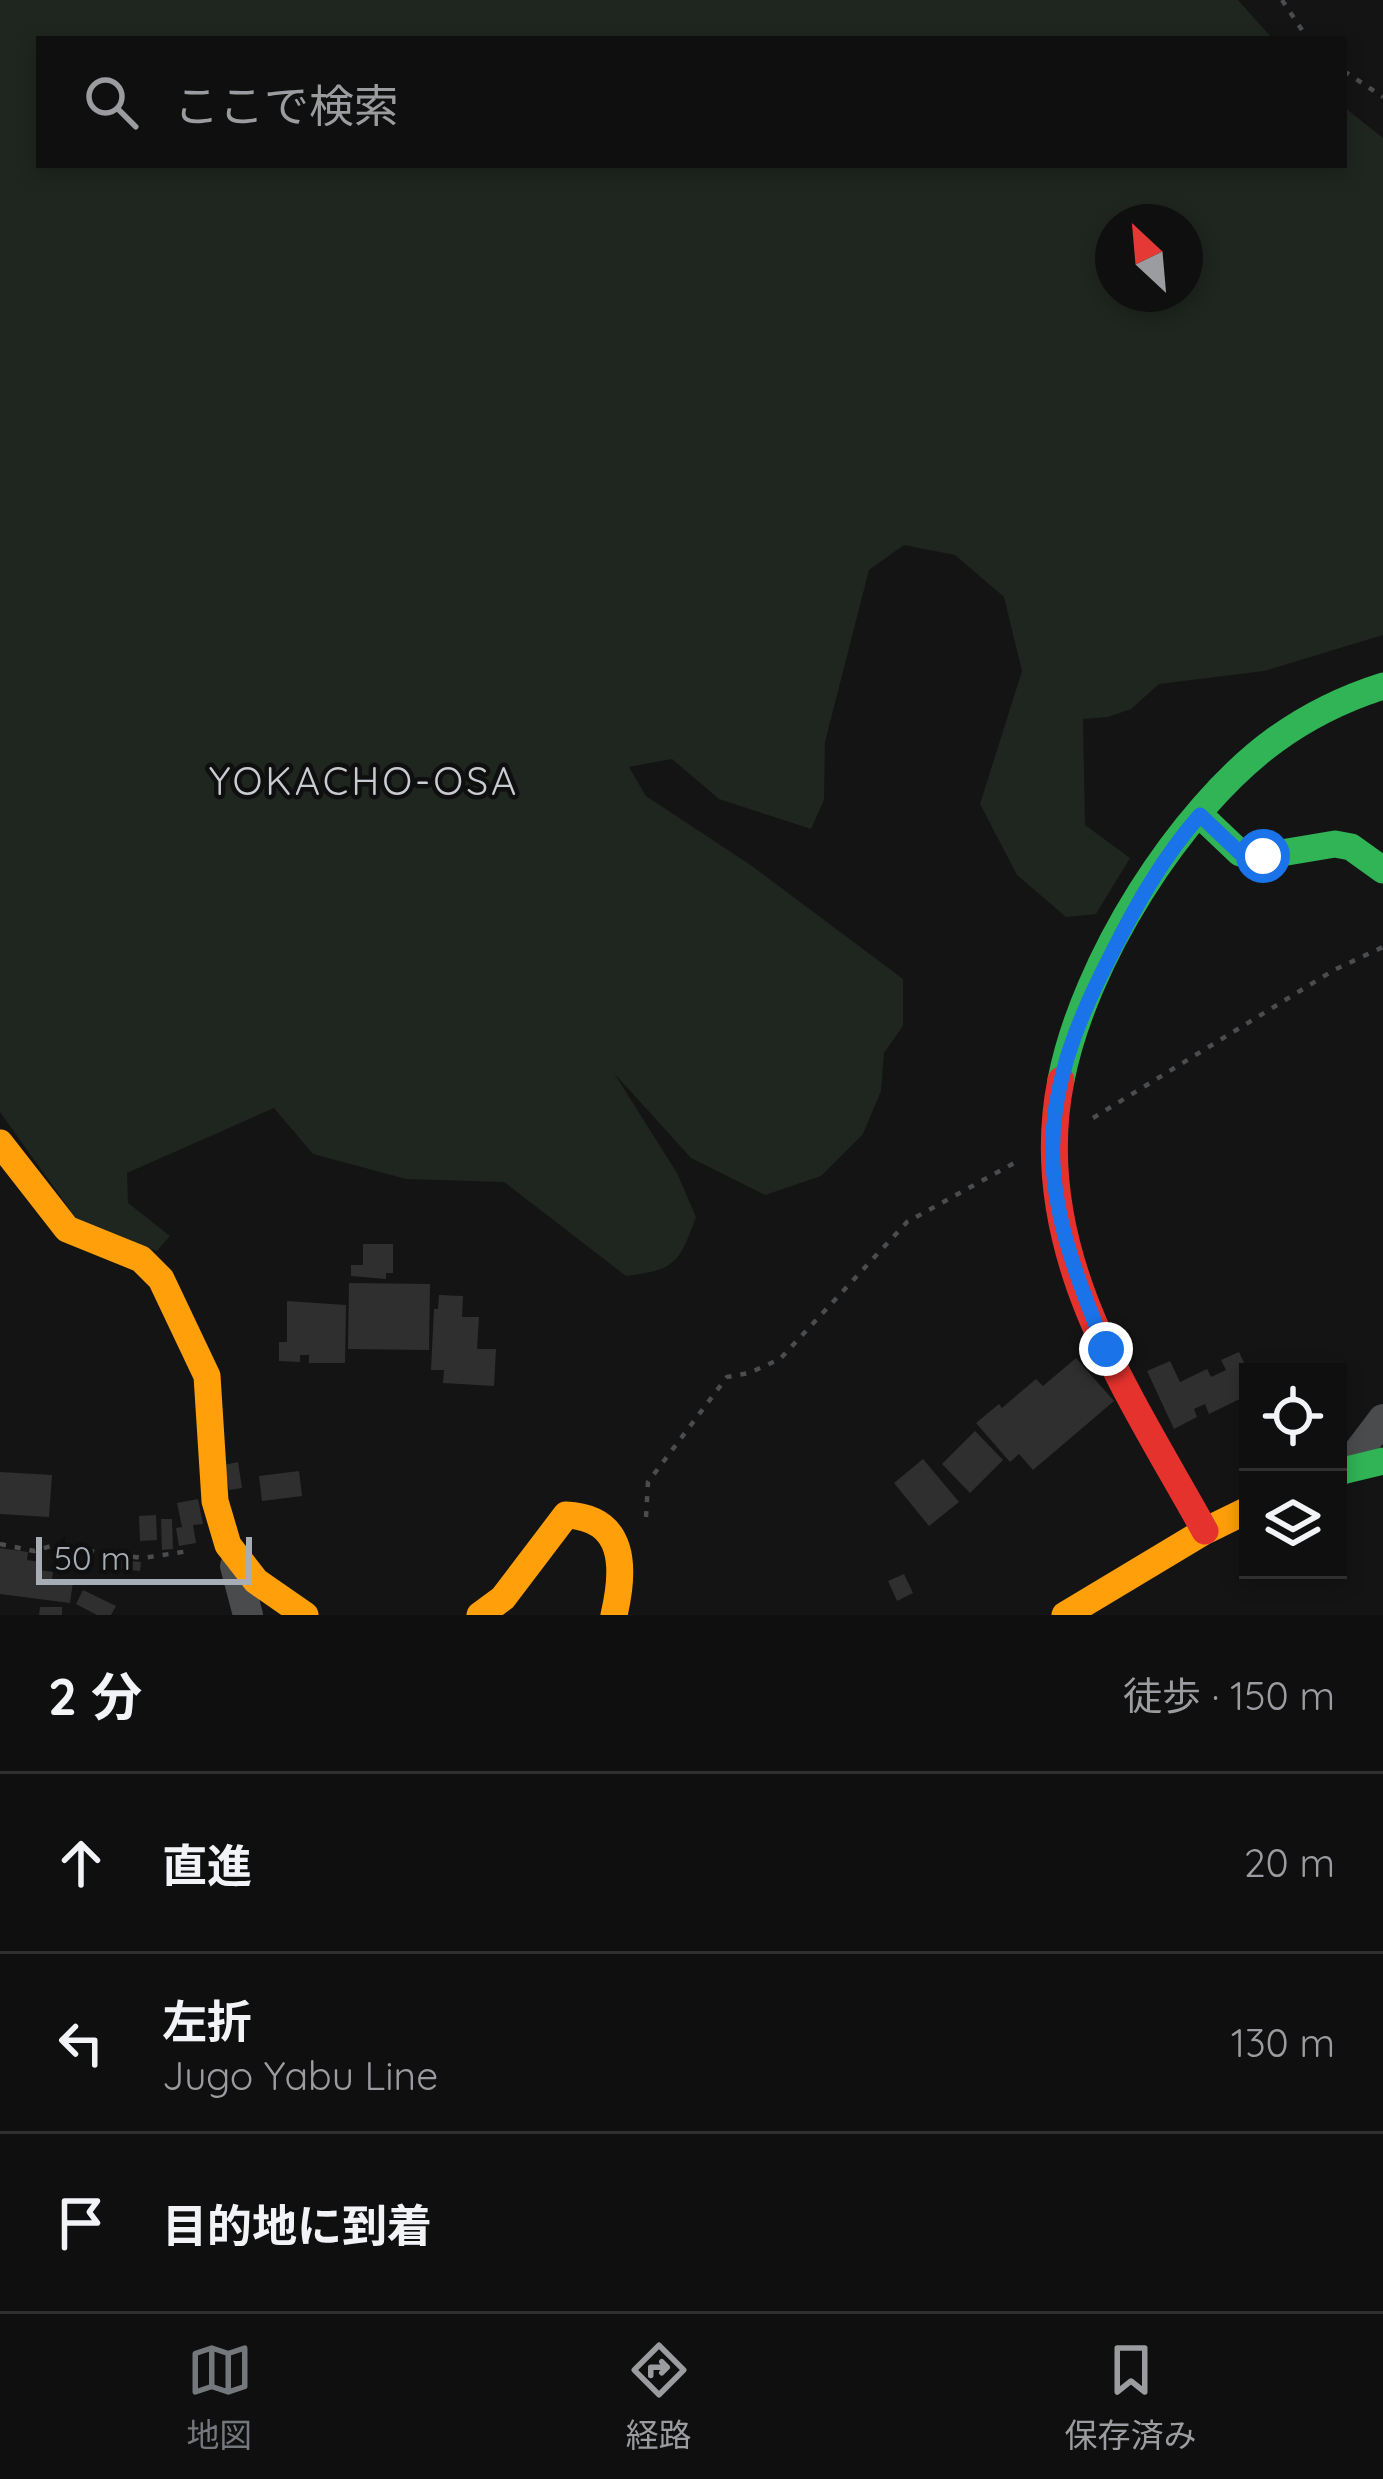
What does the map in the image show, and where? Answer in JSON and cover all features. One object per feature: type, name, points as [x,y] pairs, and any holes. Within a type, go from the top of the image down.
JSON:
[{"type":"main road","points":[[1205,1531],[1106,1349],[1080,1289],[1060,1230],[1051,1167],[1055,1106],[1078,1017],[1174,845],[1263,749],[1316,716],[1383,686]]},
{"type":"main road","points":[[1200,815],[1240,853],[1263,856],[1335,844],[1352,848],[1383,870]]},
{"type":"main road","points":[[0,1143],[68,1230],[89,1242],[130,1251],[151,1264],[164,1283],[211,1390],[212,1496],[228,1549],[305,1615]]},
{"type":"main road","points":[[1347,1469],[1383,1461]]},
{"type":"main road","points":[[480,1615],[503,1598],[566,1515],[585,1513],[606,1526],[619,1554],[622,1586],[614,1615]]},
{"type":"main road","points":[[1065,1615],[1239,1514]]},
{"type":"street","points":[[1347,1464],[1383,1419]]},
{"type":"street","points":[[228,1549],[248,1615]]},
{"type":"path","points":[[1282,0],[1306,36]]},
{"type":"path","points":[[1347,73],[1383,98]]},
{"type":"path","points":[[1093,1118],[1334,970],[1383,947]]},
{"type":"path","points":[[648,1535],[648,1483],[727,1377],[780,1359],[907,1222],[1053,1142]]},
{"type":"path","points":[[0,1544],[34,1551],[51,1546],[142,1558],[228,1549]]},
{"type":"shaded area","points":[[0,0],[1238,0],[1270,36],[36,36],[36,168],[1347,168],[1347,109],[1383,138],[1383,635],[1264,671],[1159,684],[1131,709],[1083,719],[1085,825],[1130,858],[1096,914],[1066,917],[1017,875],[980,804],[1022,671],[1004,597],[955,555],[904,545],[869,570],[825,742],[824,800],[811,829],[719,799],[672,759],[629,767],[646,796],[752,866],[903,979],[903,1026],[884,1053],[881,1091],[863,1134],[821,1176],[765,1195],[691,1158],[614,1073],[677,1173],[696,1217],[673,1262],[656,1271],[626,1276],[504,1182],[406,1179],[313,1154],[274,1108],[127,1173],[128,1203],[170,1236],[157,1251],[78,1221],[0,1112]]},
{"type":"building","points":[[363,1244],[393,1244],[393,1273],[386,1273],[386,1279],[351,1276],[351,1265],[363,1265]]},
{"type":"building","points":[[349,1283],[430,1284],[429,1350],[348,1349]]},
{"type":"building","points":[[439,1295],[463,1296],[462,1317],[479,1317],[477,1349],[496,1349],[494,1386],[443,1383],[444,1370],[431,1370]]},
{"type":"building","points":[[287,1301],[346,1305],[345,1363],[309,1363],[309,1355],[300,1355],[300,1362],[279,1361],[279,1342],[287,1342]]},
{"type":"building","points":[[1239,1352],[1244,1363],[1239,1363],[1239,1399],[1209,1414],[1205,1404],[1194,1409],[1197,1417],[1174,1429],[1147,1371],[1170,1361],[1180,1382],[1207,1369],[1211,1377],[1226,1370],[1221,1360]]},
{"type":"building","points":[[1076,1358],[1114,1401],[1033,1470],[1019,1454],[1010,1462],[976,1423],[1036,1379],[1043,1386]]},
{"type":"building","points":[[975,1431],[1003,1460],[970,1493],[942,1464]]},
{"type":"building","points":[[923,1459],[959,1502],[929,1526],[894,1483]]},
{"type":"building","points":[[238,1462],[242,1488],[229,1490],[224,1465]]},
{"type":"building","points":[[299,1471],[302,1496],[262,1501],[259,1476]]},
{"type":"building","points":[[0,1472],[52,1475],[49,1517],[0,1514]]},
{"type":"building","points":[[198,1499],[203,1524],[193,1525],[196,1543],[179,1546],[176,1528],[182,1527],[177,1503]]},
{"type":"building","points":[[156,1515],[157,1540],[140,1541],[139,1516]]},
{"type":"building","points":[[161,1519],[172,1519],[173,1549],[162,1550]]},
{"type":"building","points":[[0,1548],[28,1552],[27,1560],[40,1562],[39,1570],[53,1572],[52,1579],[73,1582],[70,1603],[0,1594]]},
{"type":"building","points":[[120,1560],[141,1562],[140,1571],[119,1569]]},
{"type":"building","points":[[904,1574],[913,1593],[897,1601],[888,1581]]},
{"type":"building","points":[[83,1590],[116,1606],[111,1615],[97,1615],[76,1604]]},
{"type":"building","points":[[40,1607],[62,1607],[62,1615],[39,1615]]},
{"type":"traffic: fast","points":[[1061,1080],[1073,1034],[1114,939],[1171,847],[1204,806],[1288,731],[1327,708],[1383,686]]},
{"type":"traffic: fast","points":[[1200,815],[1240,853],[1263,856],[1335,844],[1351,847],[1383,870]]},
{"type":"traffic: fast","points":[[1342,1471],[1383,1461]]},
{"type":"traffic: slow","points":[[0,1143],[67,1229],[141,1259],[161,1279],[207,1376],[215,1501],[228,1545],[256,1581],[305,1615]]},
{"type":"traffic: slow","points":[[1065,1615],[1239,1514]]},
{"type":"traffic: slow","points":[[480,1615],[503,1598],[566,1515],[600,1525],[617,1548],[620,1580],[614,1615]]},
{"type":"traffic: jam","points":[[1061,1080],[1054,1142],[1058,1202],[1071,1260],[1116,1371],[1205,1531]]},
{"type":"district","name":"YOKACHO-OSA","points":[[364,781]]},
{"type":"route","points":[[1106,1349],[1060,1230],[1051,1167],[1055,1106],[1078,1017],[1132,913],[1174,845],[1200,815],[1240,853],[1263,856]]}]
